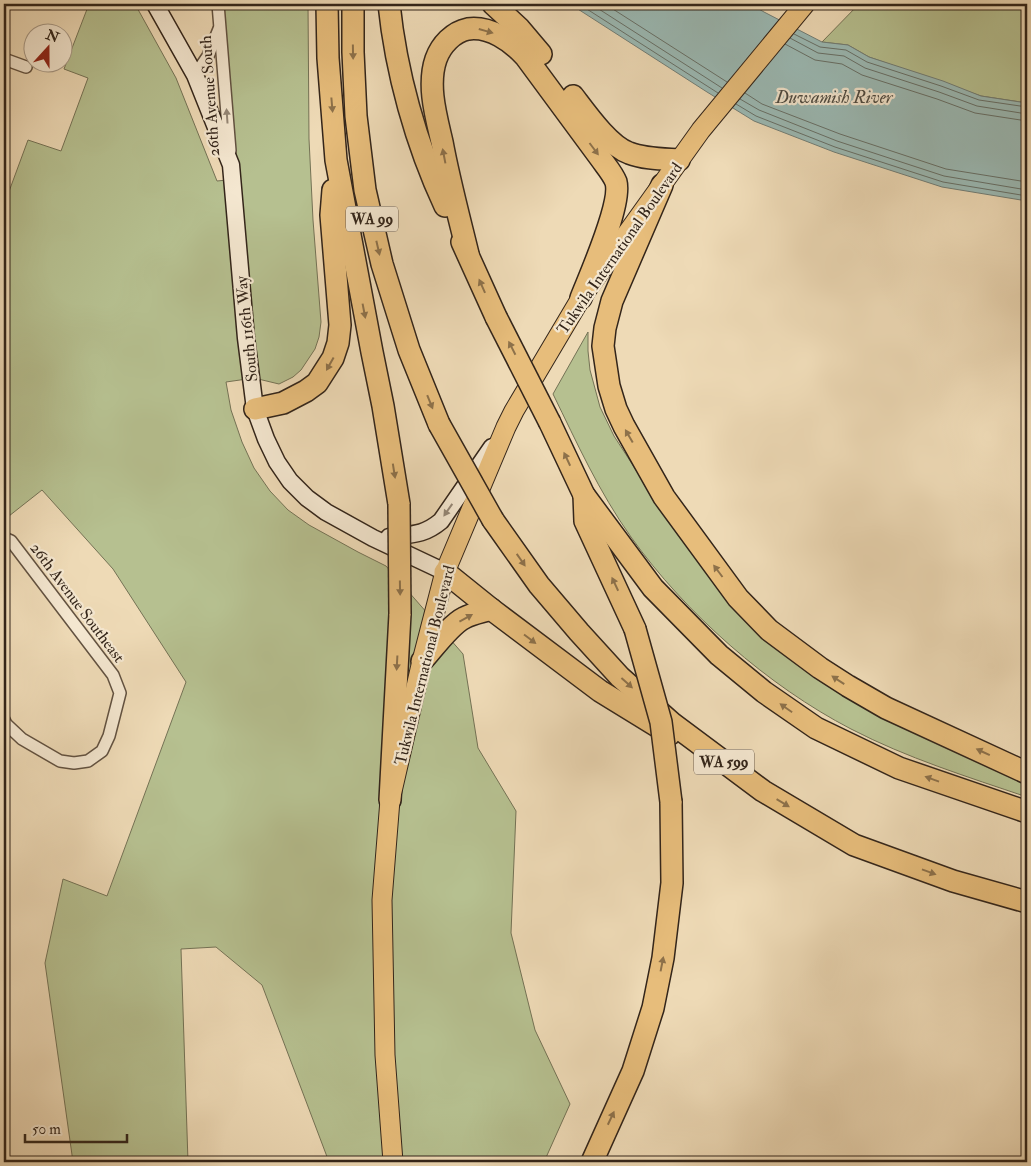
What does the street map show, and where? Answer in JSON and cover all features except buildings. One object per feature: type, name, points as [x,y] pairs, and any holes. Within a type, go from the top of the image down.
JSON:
[{"type":"highway","points":[[327,4],[328,58],[336,160],[383,406],[399,504],[400,614],[390,800]]},
{"type":"highway","name":"WA 99","points":[[353,4],[356,116],[365,190],[382,264],[409,350],[439,424],[493,520]]},
{"type":"highway","points":[[389,4],[399,67],[413,125],[439,193],[496,317],[584,495],[653,588],[719,656],[764,692],[816,728],[899,768],[1027,812]]},
{"type":"highway","points":[[493,4],[529,39],[588,117],[619,148],[630,154],[679,160]]},
{"type":"highway","points":[[468,254],[448,176],[434,106],[433,72],[442,46],[456,34],[474,28],[488,31],[516,46],[601,159],[616,182],[617,191],[612,215],[581,298]]},
{"type":"highway","points":[[255,409],[283,403],[306,392],[317,383],[333,358],[338,343],[340,326],[331,215],[336,160]]},
{"type":"highway","points":[[662,185],[612,301],[605,328],[603,346],[609,386],[616,409],[664,496],[738,598],[769,630],[820,668],[886,708],[1027,773]]},
{"type":"highway","points":[[584,495],[585,521],[635,629],[661,722],[671,802],[672,883],[663,958],[653,1008],[633,1070],[592,1162]]},
{"type":"highway","name":"WA 599","points":[[493,520],[539,586],[620,677],[673,724],[763,791],[854,846],[953,881],[1027,902]]},
{"type":"highway","points":[[445,572],[600,691],[763,791]]},
{"type":"highway","points":[[422,661],[462,619],[491,609]]},
{"type":"main road","name":"Tukwila International Boulevard","points":[[393,1162],[385,1055],[382,900],[390,800],[445,572],[506,427],[581,298],[701,130],[805,4]]},
{"type":"street","name":"South 116th Way","points":[[155,4],[195,75],[231,165],[246,338],[255,409],[277,462],[290,481],[307,498],[326,512],[372,538],[445,572]]},
{"type":"street","name":"26th Avenue South","points":[[218,4],[231,165]]},
{"type":"street","name":"26th Avenue South","points":[[195,75],[208,56],[220,25]]},
{"type":"street","points":[[4,59],[22,66]]},
{"type":"street","points":[[372,538],[420,533],[432,528],[441,521],[506,427]]},
{"type":"street","name":"26th Avenue Southeast","points":[[4,538],[11,541],[113,675],[120,694],[109,736],[102,751],[88,761],[74,763],[60,761],[22,739],[4,720]]},
{"type":"green space","points":[[89,4],[135,4],[176,78],[217,181],[237,179],[223,4],[308,4],[309,139],[321,322],[319,337],[315,349],[301,370],[293,377],[279,384],[254,378],[226,382],[231,410],[242,442],[254,468],[270,491],[288,510],[309,525],[386,566],[463,654],[478,748],[516,811],[511,933],[535,1030],[570,1104],[544,1162],[329,1162],[262,985],[216,947],[181,949],[188,1162],[73,1162],[45,963],[63,879],[107,896],[186,682],[113,569],[42,490],[9,516],[4,514],[4,205],[28,140],[61,151],[88,78],[72,72],[72,48]]},
{"type":"green space","points":[[859,4],[1027,4],[1027,103],[981,96],[869,57],[848,45],[822,42]]},
{"type":"green space","points":[[588,332],[590,370],[600,407],[614,436],[665,515],[704,570],[746,616],[972,758],[1027,785],[1027,797],[894,749],[820,712],[789,692],[759,669],[702,620],[676,593],[619,520],[589,467],[553,394]]},
{"type":"water","name":"Duwamish River","points":[[570,4],[750,4],[822,42],[848,45],[869,57],[943,81],[981,96],[1027,103],[1027,201],[942,187],[834,152],[754,121]]}]
